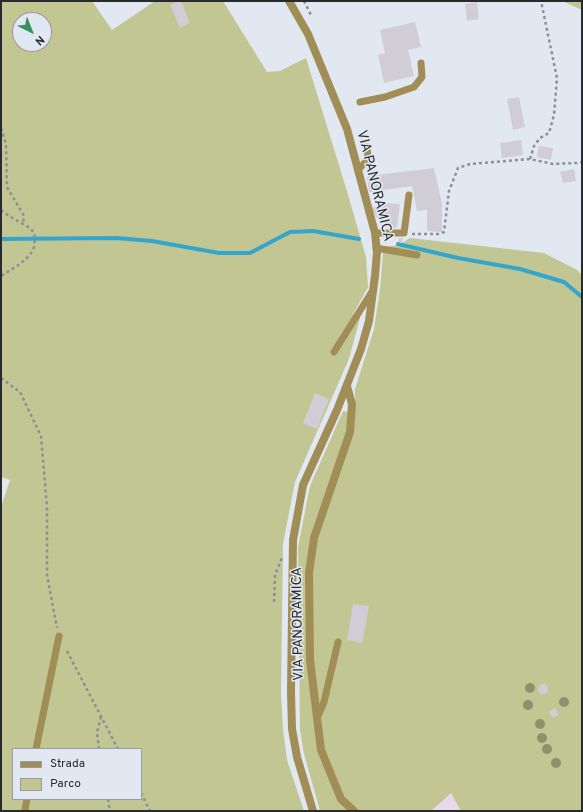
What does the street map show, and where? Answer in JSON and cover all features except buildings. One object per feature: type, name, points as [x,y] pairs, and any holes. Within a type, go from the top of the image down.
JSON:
[{"type":"street","name":"VIA PANORAMICA","points":[[289,1],[308,34],[347,129],[375,233],[376,248],[375,276],[369,321],[361,349],[347,386],[303,485],[293,540],[292,729],[297,757],[313,811]]},
{"type":"street","name":"VIA PANORAMICA","points":[[347,386],[352,404],[350,432],[314,538],[309,573],[310,660],[321,750],[341,799],[354,811]]},
{"type":"lane","points":[[360,102],[385,97],[414,87],[422,77],[421,63]]},
{"type":"lane","points":[[358,170],[368,159],[367,147]]},
{"type":"lane","points":[[375,233],[404,233],[409,195]]},
{"type":"lane","points":[[376,248],[416,255]]},
{"type":"lane","points":[[334,352],[373,290]]},
{"type":"lane","points":[[36,748],[59,636]]},
{"type":"lane","points":[[317,718],[324,702],[338,642]]},
{"type":"lane","points":[[25,810],[27,800]]},
{"type":"path","points":[[530,159],[534,146],[540,138],[549,133],[554,115],[557,78],[541,1]]},
{"type":"path","points":[[1,128],[6,144],[7,187],[24,216],[23,224]]},
{"type":"path","points":[[404,233],[438,234],[444,232],[449,191],[458,168],[470,164],[530,159],[553,164],[582,162]]},
{"type":"path","points":[[1,210],[30,228],[34,233],[35,239],[34,247],[30,255],[20,264],[1,276]]},
{"type":"path","points":[[1,378],[20,392],[41,436],[47,507],[47,575],[59,636],[117,748]]},
{"type":"path","points":[[274,602],[275,575],[283,556]]},
{"type":"path","points":[[99,748],[97,732],[101,717]]},
{"type":"path","points":[[142,795],[150,811]]},
{"type":"path","points":[[108,800],[110,811]]},
{"type":"shaded area","points":[[451,792],[461,811],[431,811]]},
{"type":"green space","points":[[1,1],[92,1],[112,30],[155,1],[223,1],[267,72],[280,71],[306,58],[366,257],[368,287],[353,314],[360,318],[349,359],[295,482],[283,544],[281,692],[283,729],[287,760],[304,811],[1,811],[1,507],[10,480],[1,477]]},
{"type":"green space","points":[[562,1],[582,1],[582,10]]},
{"type":"green space","points":[[410,238],[544,253],[577,270],[582,275],[582,811],[461,811],[451,793],[431,811],[320,811],[304,754],[300,730],[298,547],[310,486],[343,411],[355,413],[355,389],[374,329],[380,289],[383,253],[388,247],[401,244]]},
{"type":"waterway","points":[[1,239],[116,238],[152,241],[219,253],[250,253],[290,232],[313,231],[359,239]]},
{"type":"waterway","points":[[398,244],[458,258],[520,269],[564,282],[582,297]]}]
